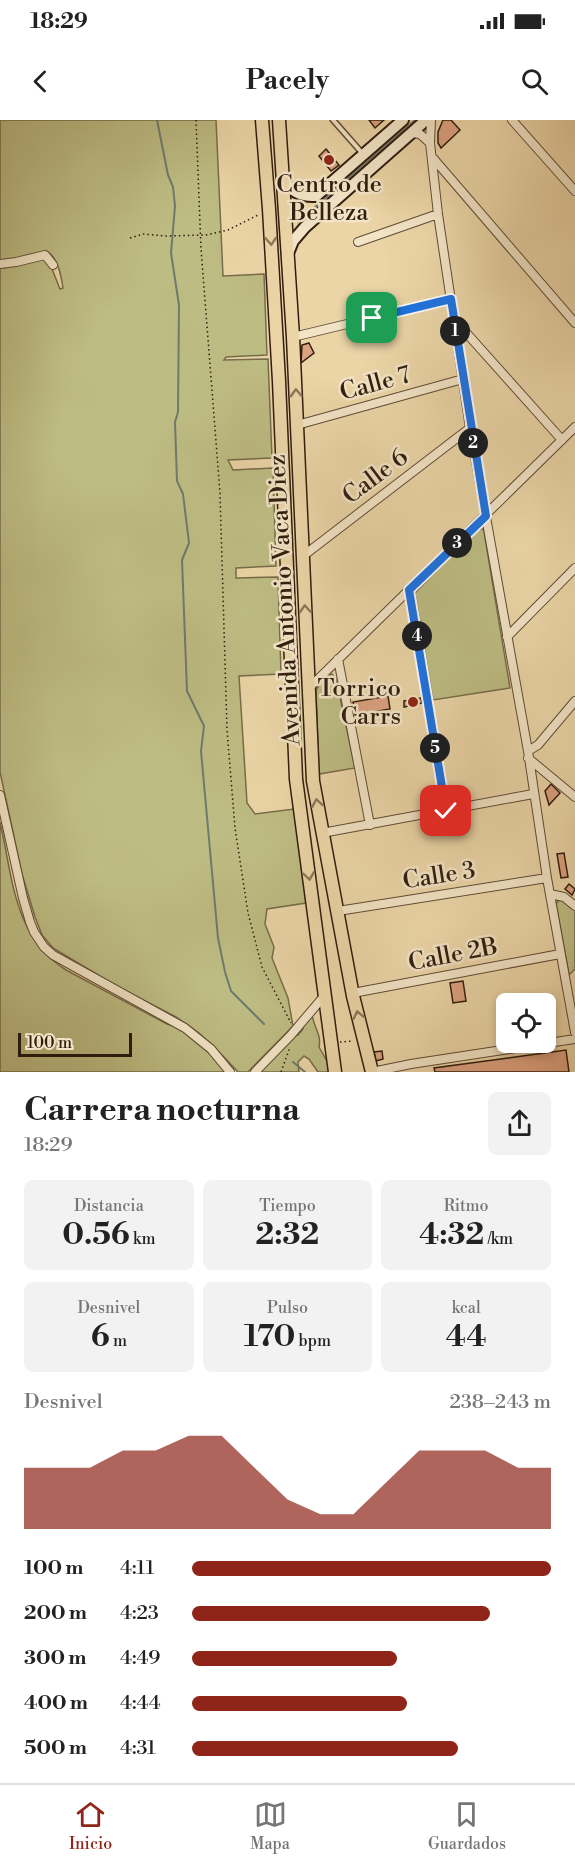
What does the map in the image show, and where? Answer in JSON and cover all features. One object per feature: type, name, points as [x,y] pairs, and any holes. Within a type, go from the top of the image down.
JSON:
[{"type":"highway","name":"Avenida Antonio Vaca Diez","points":[[262,120],[279,381],[296,779],[335,1072]]},
{"type":"highway","name":"Avenida Antonio Vaca Diez","points":[[279,120],[293,337],[313,781],[353,993],[372,1072]]},
{"type":"highway","points":[[279,381],[283,388],[285,423],[289,426],[297,425]]},
{"type":"main road","points":[[284,180],[289,188],[297,193],[316,196],[403,120]]},
{"type":"main road","points":[[288,251],[305,227],[426,120]]},
{"type":"street","points":[[431,120],[430,143],[438,214],[470,428],[528,755],[560,954],[573,1008],[575,1032]]},
{"type":"street","points":[[512,120],[575,191]]},
{"type":"street","points":[[411,133],[424,136],[430,143]]},
{"type":"street","points":[[432,157],[575,323]]},
{"type":"street","points":[[358,242],[438,214]]},
{"type":"street","points":[[0,264],[45,255],[53,265]]},
{"type":"street","points":[[293,337],[451,299]]},
{"type":"street","points":[[453,318],[562,440]]},
{"type":"street","name":"Calle 7","points":[[297,425],[463,379]]},
{"type":"street","points":[[310,687],[575,427]]},
{"type":"street","name":"Calle 6","points":[[303,556],[470,428]]},
{"type":"street","points":[[507,637],[575,568]]},
{"type":"street","points":[[409,590],[446,811]]},
{"type":"street","points":[[338,659],[370,825]]},
{"type":"street","points":[[528,755],[575,701]]},
{"type":"street","points":[[528,755],[575,797]]},
{"type":"street","points":[[322,833],[533,794]]},
{"type":"street","points":[[0,795],[23,898],[34,932],[44,947],[53,955],[185,1028],[211,1049],[230,1072]]},
{"type":"street","name":"Calle 3","points":[[338,911],[547,878]]},
{"type":"street","points":[[550,894],[564,897],[575,906]]},
{"type":"street","name":"Calle 2B","points":[[353,993],[560,954]]},
{"type":"street","points":[[255,1072],[325,995]]},
{"type":"street","points":[[372,1072],[575,1039]]},
{"type":"lane","points":[[333,120],[364,154]]},
{"type":"path","points":[[196,120],[201,235],[220,493],[227,730],[235,828],[248,913],[262,967],[295,1030],[281,1072]]},
{"type":"path","points":[[130,238],[142,234],[201,235],[228,230],[269,209]]},
{"type":"path","points":[[331,1043],[363,1040]]},
{"type":"shaded area","points":[[0,120],[216,120],[223,276],[264,274],[267,355],[226,357],[224,360],[268,359],[272,458],[228,460],[233,470],[273,468],[276,566],[236,568],[236,578],[278,577],[281,674],[239,676],[247,803],[255,814],[294,809],[306,903],[267,909],[265,924],[274,947],[272,958],[288,998],[293,1026],[248,1072],[238,1072],[199,1033],[176,1017],[118,987],[53,948],[42,935],[22,874],[0,772],[0,267],[44,258],[50,264],[60,289],[63,288],[56,262],[46,251],[16,259],[0,260]]},
{"type":"shaded area","points":[[479,529],[483,529],[484,532],[510,688],[433,700],[415,593]]},
{"type":"shaded area","points":[[332,674],[336,678],[355,768],[319,774],[316,690],[324,678]]},
{"type":"shaded area","points":[[0,822],[18,904],[25,923],[48,956],[66,970],[193,1037],[227,1072],[0,1072]]},
{"type":"shaded area","points":[[560,898],[575,909],[575,969],[569,975],[556,904]]},
{"type":"shaded area","points":[[312,1014],[319,1038],[319,1047],[330,1072],[318,1072],[304,1056],[298,1062],[299,1072],[259,1072],[292,1037],[298,1035]]},
{"type":"building","points":[[369,120],[384,120],[375,128]]},
{"type":"building","points":[[443,120],[451,120],[460,130],[441,148],[438,143],[438,132]]},
{"type":"building","name":"Centro de Belleza","points":[[326,149],[339,165],[331,171],[319,156]]},
{"type":"building","points":[[309,343],[314,353],[301,363],[302,345]]},
{"type":"building","points":[[388,696],[390,709],[355,715],[353,702]]},
{"type":"building","name":"Torrico Carrs","points":[[421,698],[422,703],[404,707],[404,701]]},
{"type":"building","points":[[551,784],[560,793],[549,805],[545,791]]},
{"type":"building","points":[[564,853],[568,877],[561,878],[557,854]]},
{"type":"building","points":[[569,884],[575,889],[572,895],[565,889]]},
{"type":"building","points":[[463,981],[466,1001],[453,1003],[450,983]]},
{"type":"building","points":[[566,1050],[569,1072],[435,1072],[434,1068],[556,1053]]},
{"type":"building","points":[[382,1051],[383,1059],[376,1061],[374,1052]]},
{"type":"waterway","points":[[157,120],[168,175],[173,187],[175,206],[171,253],[179,305],[178,412],[175,422],[177,481],[183,494],[189,543],[182,560],[187,691],[204,726],[201,751],[218,938],[225,972],[231,991],[264,1024]]},
{"type":"waterway","points":[[298,222],[415,120]]},
{"type":"waterway","points":[[293,1062],[305,1072]]},
{"type":"place","name":"Centro de Belleza","points":[[329,160]]},
{"type":"place","name":"Torrico Carrs","points":[[413,702]]},
{"type":"route","points":[[372,318],[451,299],[486,516],[409,590],[446,811]]}]
